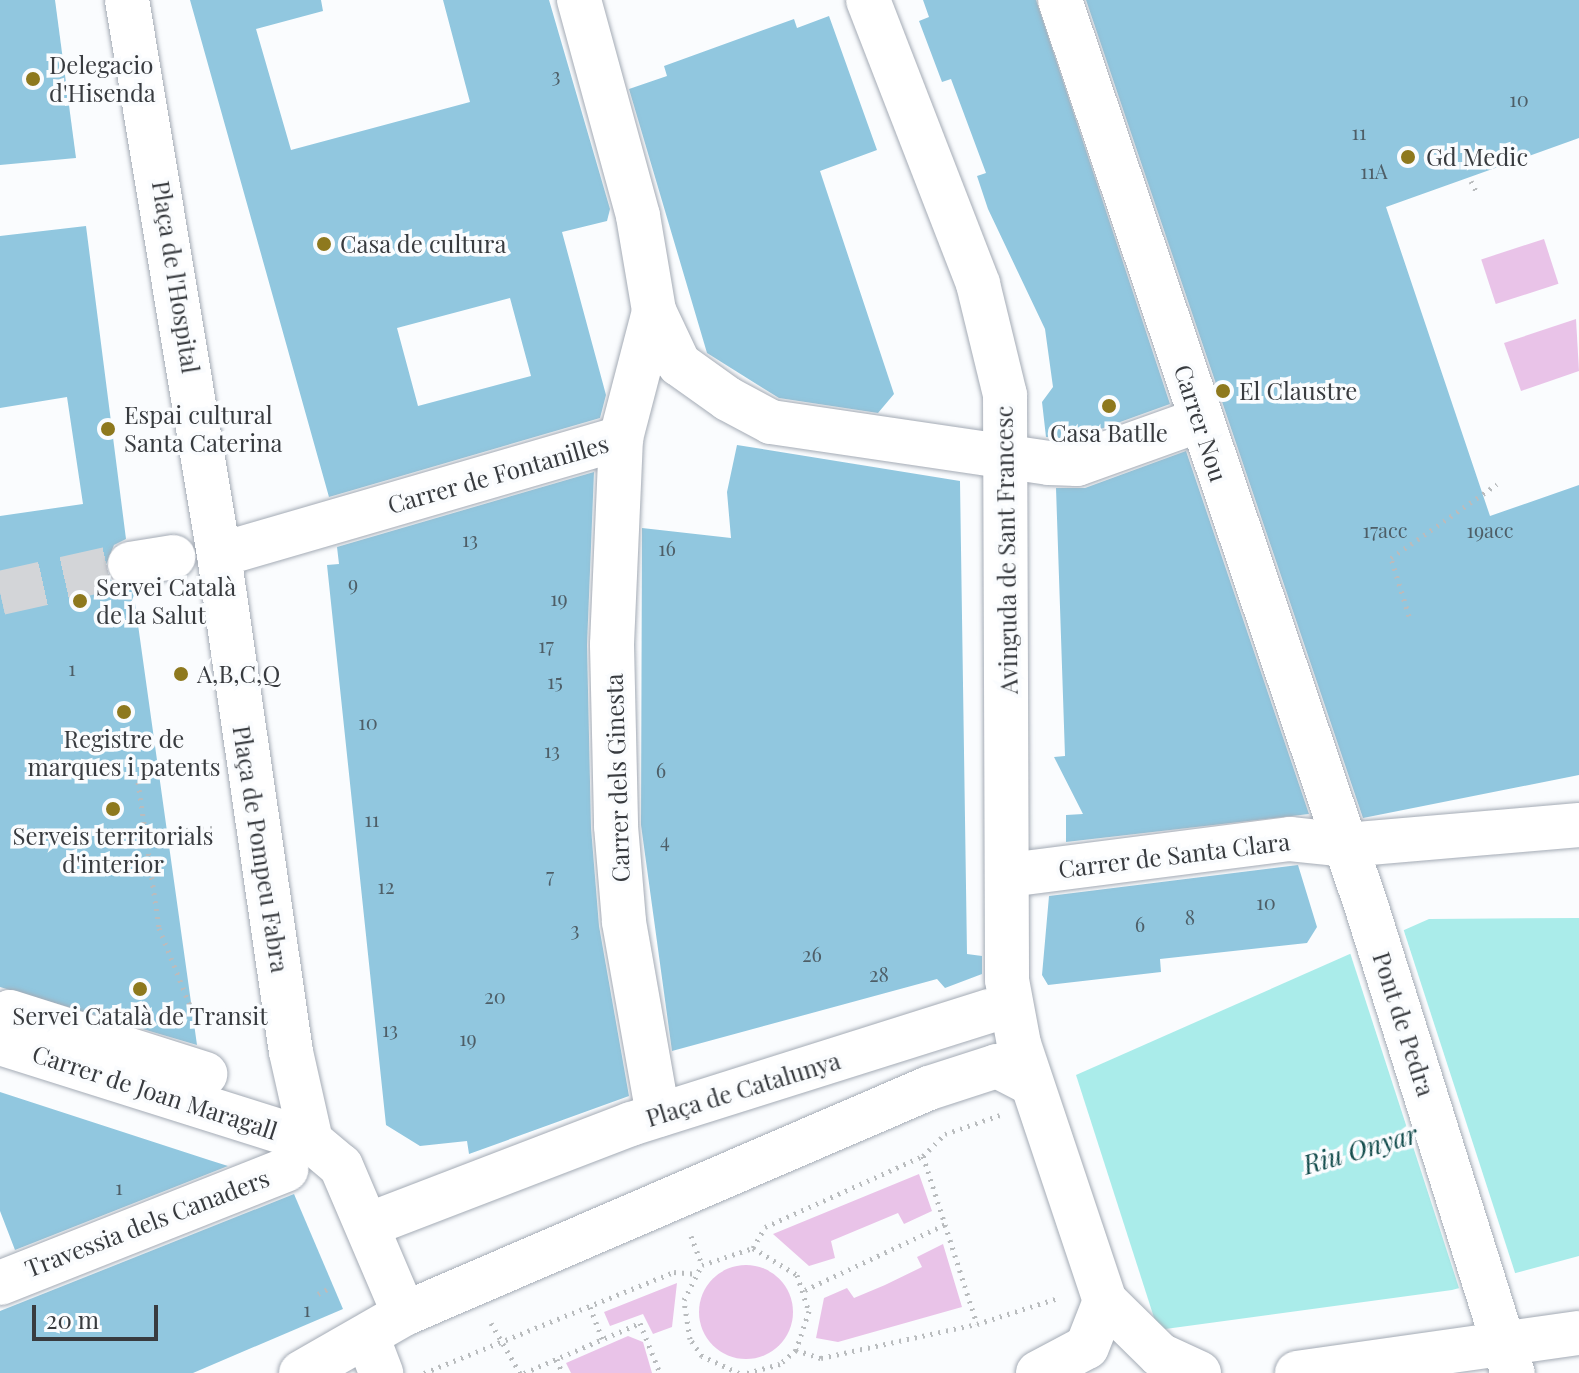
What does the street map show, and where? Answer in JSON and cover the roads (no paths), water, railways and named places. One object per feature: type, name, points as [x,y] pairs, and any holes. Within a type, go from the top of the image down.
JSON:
[{"type":"street","name":"Plaça de l'Hospital","points":[[127,0],[219,555]]},
{"type":"street","points":[[579,0],[638,216],[654,311],[679,364],[728,399],[771,422],[1009,459],[1077,464],[1200,420]]},
{"type":"street","name":"Avinguda de Sant Francesc","points":[[868,0],[982,299],[1005,395],[1009,459],[1009,875],[998,996]]},
{"type":"street","name":"Carrer Nou","points":[[1060,0],[1346,845]]},
{"type":"street","name":"Carrer de Fontanilles","points":[[219,555],[621,438],[654,311]]},
{"type":"street","name":"Carrer dels Ginesta","points":[[621,438],[612,645],[616,826],[624,922],[658,1115]]},
{"type":"street","name":"Plaça de Pompeu Fabra","points":[[219,555],[291,1052],[298,1155]]},
{"type":"street","points":[[130,564],[173,557]]},
{"type":"street","name":"Carrer de Santa Clara","points":[[1009,875],[1290,839],[1346,845],[1579,825]]},
{"type":"street","name":"Pont de Pedra","points":[[1346,845],[1491,1295],[1508,1357]]},
{"type":"street","points":[[929,1088],[998,996]]},
{"type":"street","points":[[998,996],[1018,1098],[1084,1298],[1087,1347],[1038,1373]]},
{"type":"street","name":"Plaça de Catalunya","points":[[368,1225],[658,1115],[998,996]]},
{"type":"street","points":[[0,1021],[10,1012],[205,1074]]},
{"type":"street","name":"Carrer de Joan Maragall","points":[[0,1043],[298,1155]]},
{"type":"street","points":[[301,1373],[374,1355],[404,1314],[929,1088],[997,1066],[1018,1098]]},
{"type":"street","points":[[298,1155],[341,1166],[404,1314]]},
{"type":"street","name":"Travessia dels Canaders","points":[[3,1272],[298,1155]]},
{"type":"street","points":[[1084,1298],[1160,1355],[1199,1373]]},
{"type":"street","points":[[1320,1372],[1508,1357],[1579,1333]]},
{"type":"water","name":"Riu Onyar","points":[[1579,918],[1579,1256],[1452,1290],[1158,1330],[1076,1075],[1429,919]]},
{"type":"tunnel","points":[[0,593],[130,564]]},
{"type":"place","name":"Delegacio d'Hisenda","points":[[33,79]]},
{"type":"place","name":"Gd Medic","points":[[1408,157]]},
{"type":"place","name":"Casa de cultura","points":[[324,244]]},
{"type":"place","name":"El Claustre","points":[[1223,391]]},
{"type":"place","name":"Casa Batlle","points":[[1109,406]]},
{"type":"place","name":"Espai cultural Santa Caterina","points":[[108,429]]},
{"type":"place","name":"Servei Català de la Salut","points":[[80,601]]},
{"type":"place","name":"A,B,C,Q","points":[[181,674]]},
{"type":"place","name":"Registre de marques i patents","points":[[124,712]]},
{"type":"place","name":"Serveis territorials d'interior","points":[[113,809]]},
{"type":"place","name":"Servei Català de Transit","points":[[140,989]]}]
